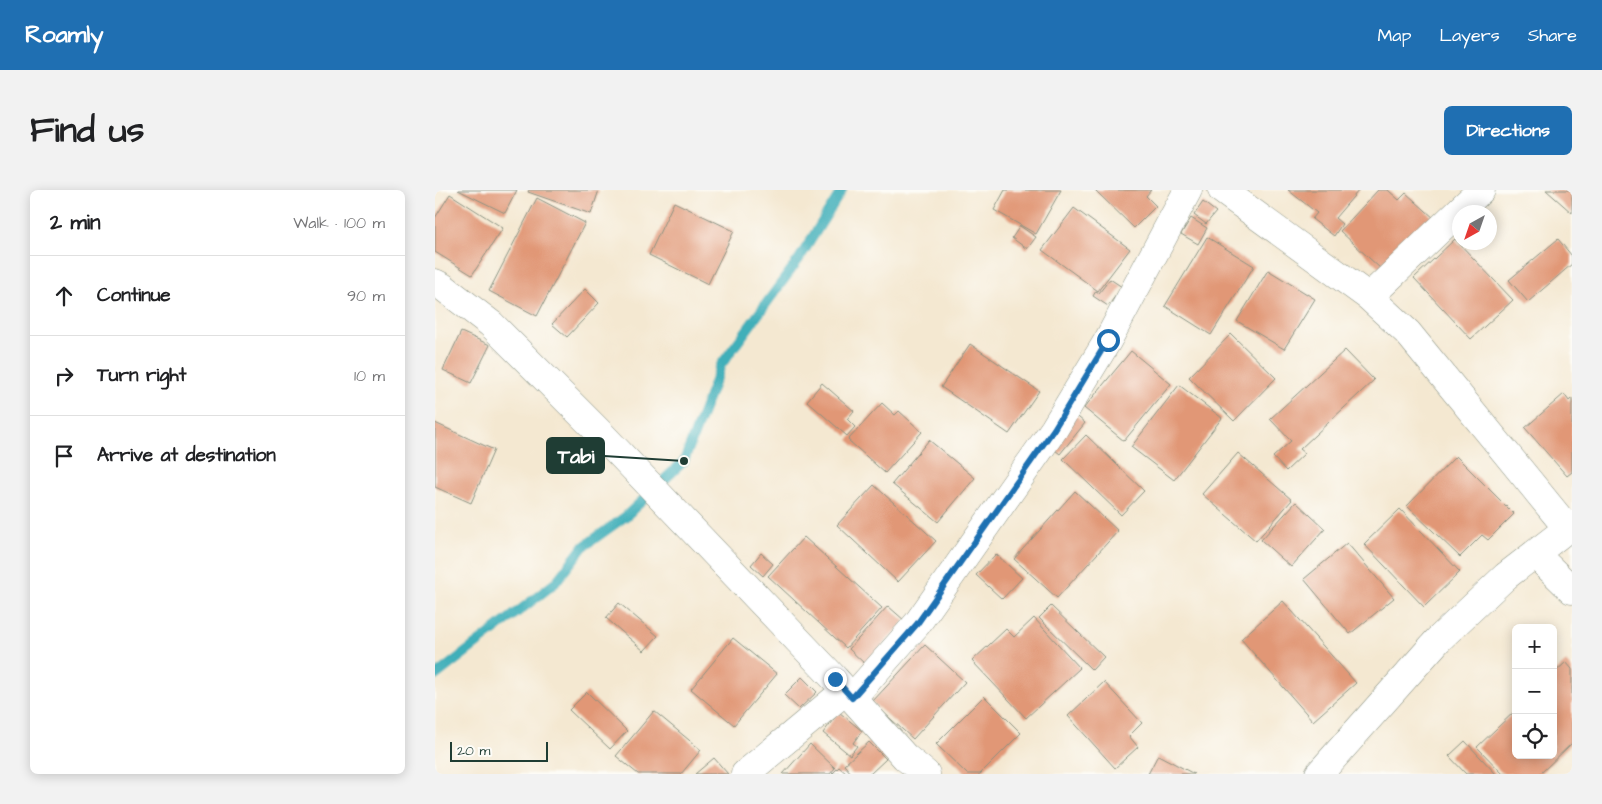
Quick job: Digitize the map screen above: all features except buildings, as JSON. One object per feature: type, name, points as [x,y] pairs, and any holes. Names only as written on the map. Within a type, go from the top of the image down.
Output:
[{"type":"street","points":[[745,774],[849,695],[917,624],[1054,429],[1108,340],[1188,190]]},
{"type":"street","points":[[1222,190],[1369,297],[1408,332],[1570,527],[1506,576],[1438,640],[1325,772]]},
{"type":"street","points":[[1369,297],[1481,190]]},
{"type":"street","points":[[435,283],[491,324],[595,428],[849,695],[905,757],[926,774]]},
{"type":"street","points":[[1535,554],[1572,590]]},
{"type":"waterway","points":[[435,676],[555,583],[583,547],[626,516],[684,461],[721,365],[799,259],[842,190]]},
{"type":"place","name":"Tabi","points":[[684,461]]},
{"type":"route","points":[[835,679],[852,698],[917,624],[1054,429],[1108,340]]}]
